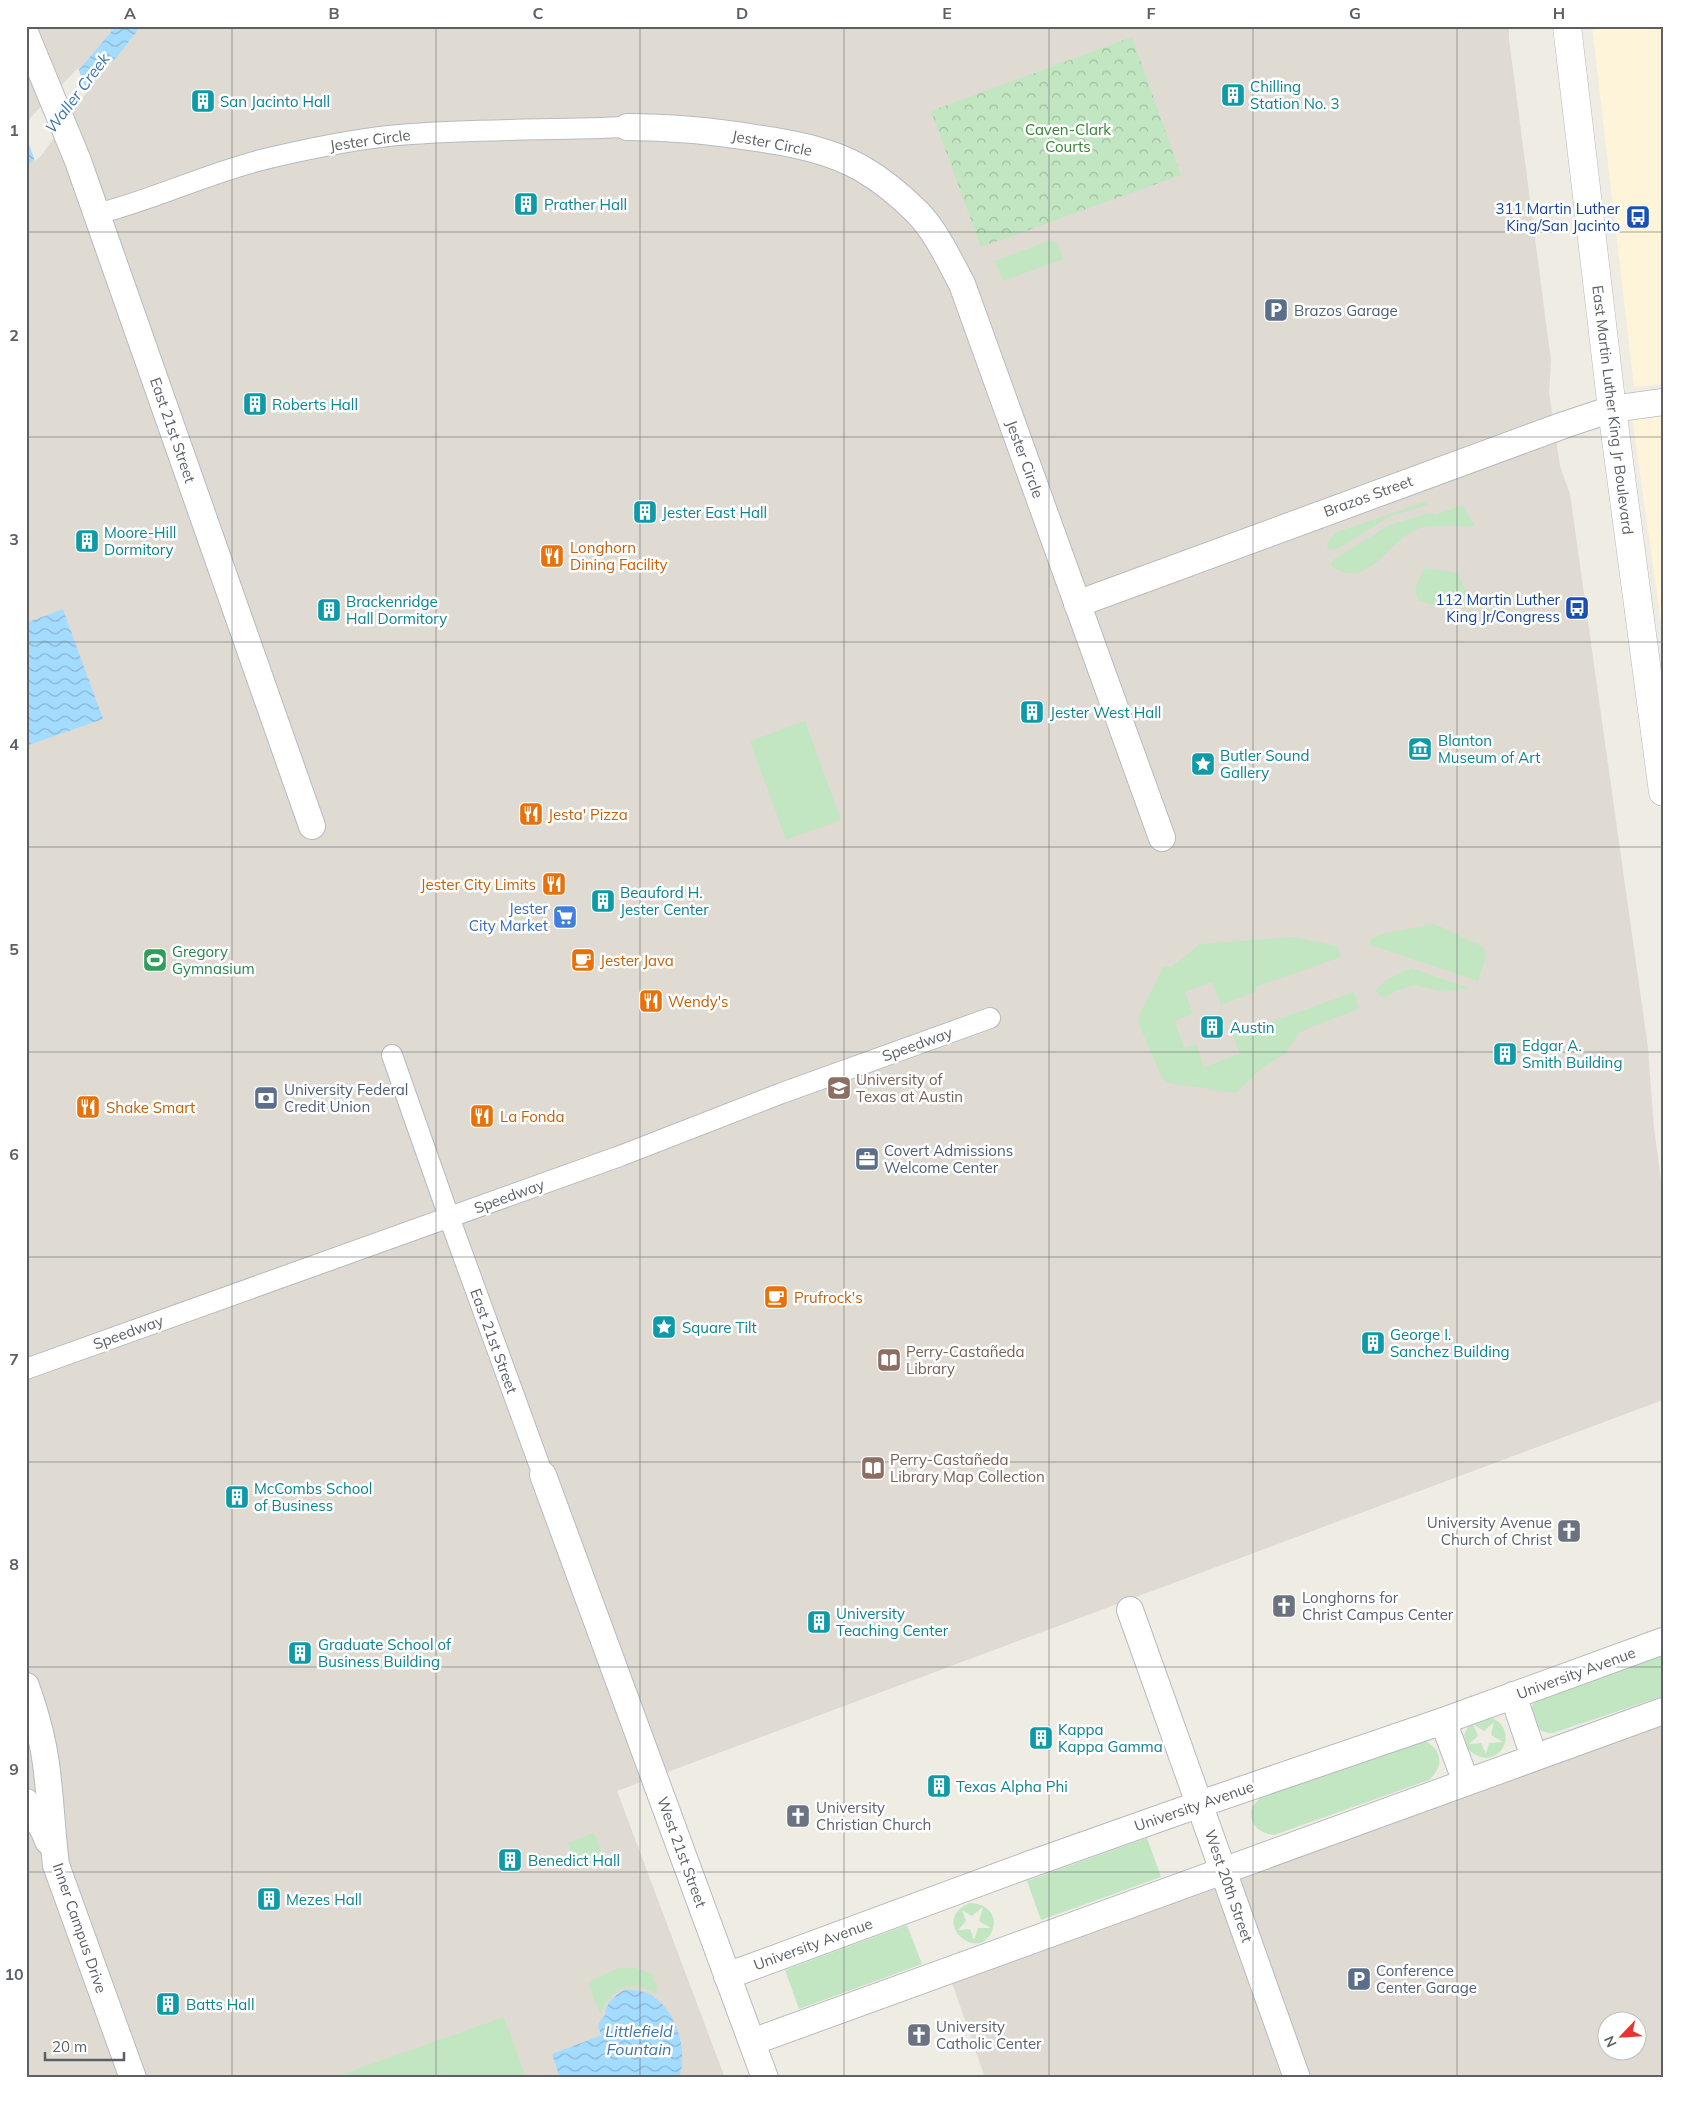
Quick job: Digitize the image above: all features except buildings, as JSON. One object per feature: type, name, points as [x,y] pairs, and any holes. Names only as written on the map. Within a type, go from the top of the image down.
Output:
[{"type":"main road","name":"East Martin Luther King Jr Boulevard","points":[[1567,26],[1612,409],[1663,792]]},
{"type":"street","name":"East 21st Street","points":[[30,44],[69,137],[97,214],[312,826]]},
{"type":"street","name":"Jester Circle","points":[[97,214],[128,206],[189,182],[254,162],[353,141],[411,134],[670,127],[706,130],[796,144],[860,168],[889,186],[919,214],[942,246],[962,284],[1162,838]]},
{"type":"street","name":"Brazos Street","points":[[1077,604],[1488,452],[1612,409],[1663,402]]},
{"type":"street","name":"Speedway","points":[[26,1369],[620,1156],[782,1093],[990,1018]]},
{"type":"street","name":"East 21st Street","points":[[392,1055],[449,1217],[600,1627]]},
{"type":"street","name":"West 20th Street","points":[[1130,1610],[1297,2078]]},
{"type":"street","name":"West 21st Street","points":[[600,1627],[765,2078]]},
{"type":"street","name":"University Avenue","points":[[727,1976],[1200,1804],[1443,1721],[1663,1641]]},
{"type":"street","name":"Inner Campus Drive","points":[[26,1686],[37,1719],[47,1771],[51,1833],[56,1865],[133,2078]]},
{"type":"street","points":[[1513,1695],[1534,1757]]},
{"type":"street","points":[[752,2042],[1663,1711]]},
{"type":"street","points":[[1443,1721],[1466,1782]]},
{"type":"street","points":[[26,1802],[44,1831],[56,1865]]},
{"type":"shaded area","name":"University of Texas at Austin","points":[[26,26],[1509,26],[1509,39],[1551,361],[1549,392],[1560,466],[1570,494],[1648,1048],[1654,1128],[1663,1195],[1663,1400],[617,1791],[725,2078],[26,2078]]},
{"type":"shaded area","points":[[1592,26],[1663,26],[1663,384],[1634,387]]},
{"type":"shaded area","points":[[1663,413],[1663,637],[1632,417]]},
{"type":"shaded area","points":[[1663,1711],[1663,2078],[1297,2078],[1224,1871]]},
{"type":"shaded area","points":[[1216,1881],[1282,2078],[985,2078],[950,1977]]},
{"type":"green space","name":"Caven-Clark Courts","points":[[1132,37],[1181,175],[981,247],[931,111]]},
{"type":"green space","points":[[1048,241],[1055,242],[1059,246],[1063,259],[1003,281],[995,261]]},
{"type":"green space","points":[[1425,502],[1427,505],[1389,517],[1337,549],[1329,550],[1327,545],[1329,540],[1337,532]]},
{"type":"green space","points":[[1462,505],[1475,526],[1420,528],[1409,533],[1368,568],[1357,573],[1344,572],[1331,566],[1333,560],[1389,525],[1430,513],[1435,515]]},
{"type":"green space","points":[[1425,568],[1458,573],[1467,594],[1449,609],[1419,601],[1416,588]]},
{"type":"green space","points":[[805,721],[841,820],[786,840],[750,741]]},
{"type":"green space","points":[[1435,924],[1483,947],[1486,956],[1478,981],[1370,945],[1372,939],[1381,934]]},
{"type":"green space","points":[[1294,937],[1337,946],[1341,957],[1255,987],[1256,992],[1221,1005],[1212,982],[1185,992],[1193,1014],[1175,1021],[1184,1048],[1196,1044],[1204,1067],[1240,1054],[1232,1033],[1266,1020],[1268,1023],[1354,992],[1359,1009],[1299,1033],[1285,1054],[1263,1067],[1236,1093],[1169,1083],[1162,1078],[1138,1022],[1141,1011],[1164,966],[1171,967],[1200,944]]},
{"type":"green space","points":[[1411,968],[1469,988],[1444,992],[1415,985],[1396,991],[1383,998],[1375,991],[1386,980]]},
{"type":"green space","points":[[1663,1651],[1663,1696],[1553,1733],[1544,1732],[1536,1725],[1530,1713],[1535,1699]]},
{"type":"green space","points":[[1491,1717],[1501,1724],[1505,1733],[1502,1749],[1496,1755],[1488,1758],[1478,1756],[1468,1749],[1464,1735],[1469,1724]],"holes":[[[1494,1722],[1491,1735],[1503,1742],[1489,1743],[1486,1754],[1481,1743],[1469,1744],[1478,1736],[1473,1724],[1484,1731]]]},
{"type":"green space","points":[[1423,1740],[1434,1748],[1439,1758],[1437,1769],[1429,1780],[1274,1835],[1259,1830],[1253,1823],[1252,1807],[1262,1796]]},
{"type":"green space","points":[[594,1833],[604,1859],[578,1869],[568,1843]]},
{"type":"green space","points":[[1147,1838],[1161,1877],[1041,1920],[1027,1881]]},
{"type":"green space","points":[[970,1903],[981,1905],[989,1911],[994,1919],[994,1925],[985,1940],[977,1943],[968,1942],[960,1936],[955,1928],[954,1919],[958,1910]],"holes":[[[983,1907],[979,1921],[991,1928],[978,1928],[974,1940],[970,1929],[958,1930],[966,1921],[962,1910],[972,1916]]]},
{"type":"green space","points":[[907,1925],[922,1964],[799,2009],[785,1970]]},
{"type":"green space","points":[[619,1968],[635,1968],[655,1975],[652,1980],[657,1986],[656,1994],[645,1988],[634,1986],[621,1989],[610,1997],[600,2014],[588,1982]]},
{"type":"green space","points":[[504,2017],[526,2078],[332,2078]]},
{"type":"water","name":"Waller Creek","points":[[116,26],[141,26],[116,58],[97,73],[39,154],[26,167],[26,130],[33,119],[79,70]]},
{"type":"water","points":[[63,609],[103,719],[26,746],[26,623]]},
{"type":"water","name":"Littlefield Fountain","points":[[624,1990],[642,1991],[655,1998],[671,2016],[677,2028],[682,2054],[679,2078],[614,2078],[613,2076],[608,2078],[560,2078],[552,2054],[602,2035],[599,2024],[605,2015],[606,2008],[612,1999]]},
{"type":"pier","points":[[78,68],[87,92],[41,156],[35,161],[26,136],[26,125],[31,117]]},
{"type":"place","name":"Chilling Station No. 3","points":[[1233,95]]},
{"type":"place","name":"San Jacinto Hall","points":[[203,101]]},
{"type":"place","name":"Prather Hall","points":[[526,204]]},
{"type":"place","name":"311 Martin Luther King/San Jacinto","points":[[1638,217]]},
{"type":"place","name":"Brazos Garage","points":[[1276,310]]},
{"type":"place","name":"Roberts Hall","points":[[255,404]]},
{"type":"place","name":"Jester East Hall","points":[[645,512]]},
{"type":"place","name":"Moore-Hill Dormitory","points":[[87,541]]},
{"type":"place","name":"Longhorn Dining Facility","points":[[552,556]]},
{"type":"place","name":"112 Martin Luther King Jr/Congress","points":[[1577,608]]},
{"type":"place","name":"Brackenridge Hall Dormitory","points":[[329,610]]},
{"type":"place","name":"Jester West Hall","points":[[1032,712]]},
{"type":"place","name":"Blanton Museum of Art","points":[[1420,749]]},
{"type":"place","name":"Butler Sound Gallery","points":[[1203,764]]},
{"type":"place","name":"Jesta' Pizza","points":[[531,814]]},
{"type":"place","name":"Jester City Limits","points":[[554,884]]},
{"type":"place","name":"Beauford H. Jester Center","points":[[603,901]]},
{"type":"place","name":"Jester City Market","points":[[565,917]]},
{"type":"place","name":"Gregory Gymnasium","points":[[155,960]]},
{"type":"place","name":"Jester Java","points":[[583,960]]},
{"type":"place","name":"Wendy's","points":[[651,1001]]},
{"type":"place","name":"Austin","points":[[1212,1027]]},
{"type":"place","name":"Edgar A. Smith Building","points":[[1505,1054]]},
{"type":"place","name":"University of Texas at Austin","points":[[839,1088]]},
{"type":"place","name":"University Federal Credit Union","points":[[266,1098]]},
{"type":"place","name":"Shake Smart","points":[[88,1107]]},
{"type":"place","name":"La Fonda","points":[[482,1116]]},
{"type":"place","name":"Covert Admissions Welcome Center","points":[[867,1159]]},
{"type":"place","name":"Prufrock's","points":[[776,1297]]},
{"type":"place","name":"Square Tilt","points":[[664,1327]]},
{"type":"place","name":"George I. Sanchez Building","points":[[1373,1343]]},
{"type":"place","name":"Perry-Castañeda Library","points":[[889,1360]]},
{"type":"place","name":"Perry-Castañeda Library Map Collection","points":[[873,1468]]},
{"type":"place","name":"McCombs School of Business","points":[[237,1497]]},
{"type":"place","name":"University Avenue Church of Christ","points":[[1569,1531]]},
{"type":"place","name":"Longhorns for Christ Campus Center","points":[[1284,1606]]},
{"type":"place","name":"University Teaching Center","points":[[819,1622]]},
{"type":"place","name":"Graduate School of Business Building","points":[[300,1653]]},
{"type":"place","name":"Kappa Kappa Gamma","points":[[1041,1738]]},
{"type":"place","name":"Texas Alpha Phi","points":[[939,1786]]},
{"type":"place","name":"University Christian Church","points":[[798,1816]]},
{"type":"place","name":"Benedict Hall","points":[[510,1860]]},
{"type":"place","name":"Mezes Hall","points":[[269,1899]]},
{"type":"place","name":"Conference Center Garage","points":[[1359,1979]]},
{"type":"place","name":"Batts Hall","points":[[168,2004]]},
{"type":"place","name":"University Catholic Center","points":[[919,2035]]}]
